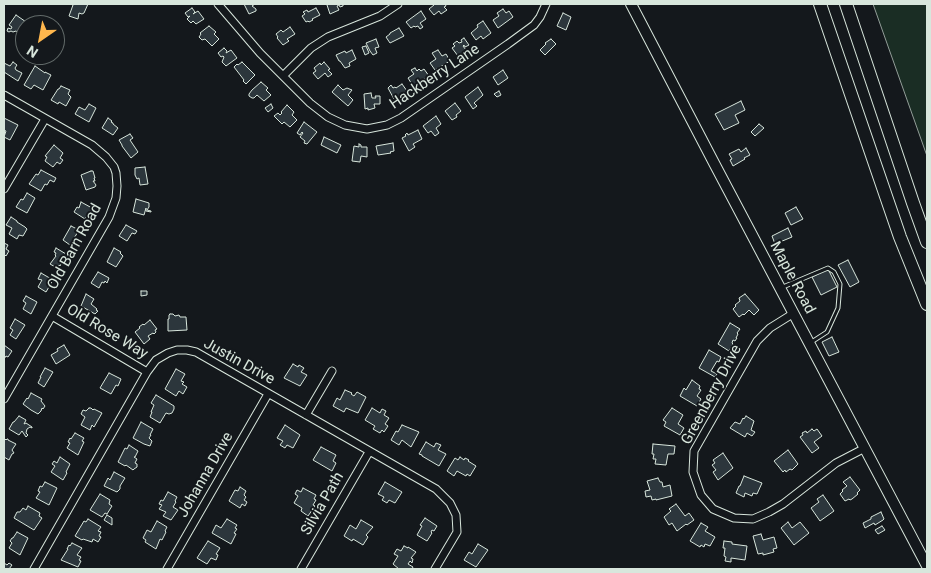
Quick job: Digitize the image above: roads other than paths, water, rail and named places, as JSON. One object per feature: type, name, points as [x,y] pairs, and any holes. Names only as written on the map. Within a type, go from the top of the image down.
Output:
[{"type":"highway","points":[[820,4],[900,237],[927,304]]},
{"type":"highway","points":[[846,4],[927,242]]},
{"type":"street","name":"Hackberry Lane","points":[[218,4],[260,53],[310,103],[328,117],[344,125],[367,128],[387,125],[402,118],[534,25],[546,4]]},
{"type":"street","points":[[283,76],[311,48],[328,37],[380,16],[398,4]]},
{"type":"street","name":"Maple Road","points":[[631,4],[927,566]]},
{"type":"street","name":"Old Barn Road","points":[[4,94],[92,145],[114,167],[118,186],[109,218],[4,399]]},
{"type":"street","points":[[4,189],[45,119]]},
{"type":"street","name":"Greenberry Drive","points":[[794,314],[770,328],[757,341],[694,452],[693,472],[701,495],[713,509],[734,518],[753,519],[783,504],[836,463],[865,448]]},
{"type":"street","name":"Old Rose Way","points":[[52,316],[147,372]]},
{"type":"street","name":"Justin Drive","points":[[34,569],[147,372],[156,360],[177,350],[196,352],[436,489],[450,503],[456,515],[457,532],[435,569]]},
{"type":"street","points":[[306,415],[332,371]]},
{"type":"street","name":"Johanna Drive","points":[[167,569],[268,394]]},
{"type":"street","name":"Silvia Path","points":[[301,569],[369,452]]},
{"type":"lane","points":[[780,288],[828,268],[834,272],[840,284],[838,308],[827,332],[810,344]]}]
